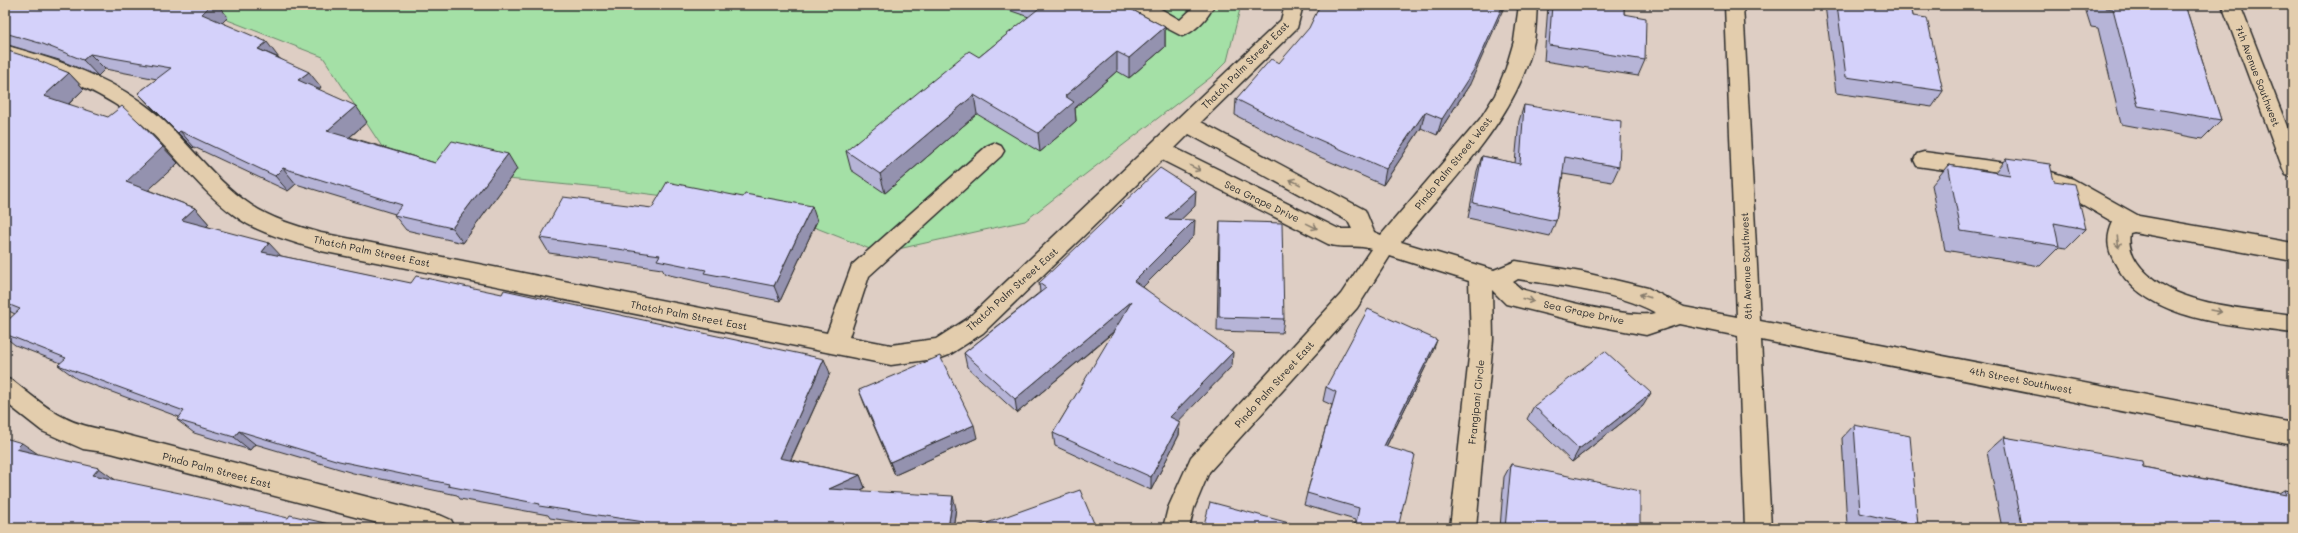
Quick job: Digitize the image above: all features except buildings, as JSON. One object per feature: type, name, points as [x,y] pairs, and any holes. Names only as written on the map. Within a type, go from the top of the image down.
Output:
[{"type":"street","points":[[1139,5],[1182,29],[1203,10],[1204,5]]},
{"type":"street","name":"Thatch Palm Street East","points":[[5,52],[44,63],[87,80],[117,96],[144,115],[223,194],[244,211],[289,231],[321,242],[891,355],[941,348],[974,326],[1160,150],[1290,23],[1294,5]]},
{"type":"street","name":"Pindo Palm Street West","points":[[1376,242],[1487,124],[1504,96],[1516,68],[1524,41],[1528,5]]},
{"type":"street","name":"8th Avenue Southwest","points":[[1734,5],[1758,528]]},
{"type":"street","name":"7th Avenue Southwest","points":[[2231,5],[2293,169]]},
{"type":"street","points":[[1187,124],[1357,216],[1376,242]]},
{"type":"street","name":"Sea Grape Drive","points":[[1160,150],[1336,238],[1376,242],[1488,278],[1514,297],[1587,315],[1646,325],[1679,315]]},
{"type":"street","points":[[835,344],[860,271],[994,151]]},
{"type":"street","points":[[1924,160],[2036,175],[2066,185],[2134,224]]},
{"type":"street","points":[[2293,252],[2134,224],[2122,226],[2117,235],[2119,250],[2128,269],[2143,286],[2178,304],[2293,324]]},
{"type":"street","name":"Pindo Palm Street East","points":[[1176,528],[1181,508],[1200,465],[1349,301],[1376,242]]},
{"type":"street","name":"Sea Grape Drive","points":[[1488,278],[1516,270],[1581,281],[1648,297],[1679,315],[1749,327]]},
{"type":"street","name":"Frangipani Circle","points":[[1463,528],[1488,278]]},
{"type":"street","name":"4th Street Southwest","points":[[1749,327],[2293,434]]},
{"type":"street","name":"Pindo Palm Street East","points":[[5,388],[50,424],[82,438],[111,442],[429,527]]},
{"type":"green space","points":[[189,5],[1241,5],[1227,61],[1211,77],[1025,221],[880,253],[768,209],[609,189],[396,168],[323,57]]}]
